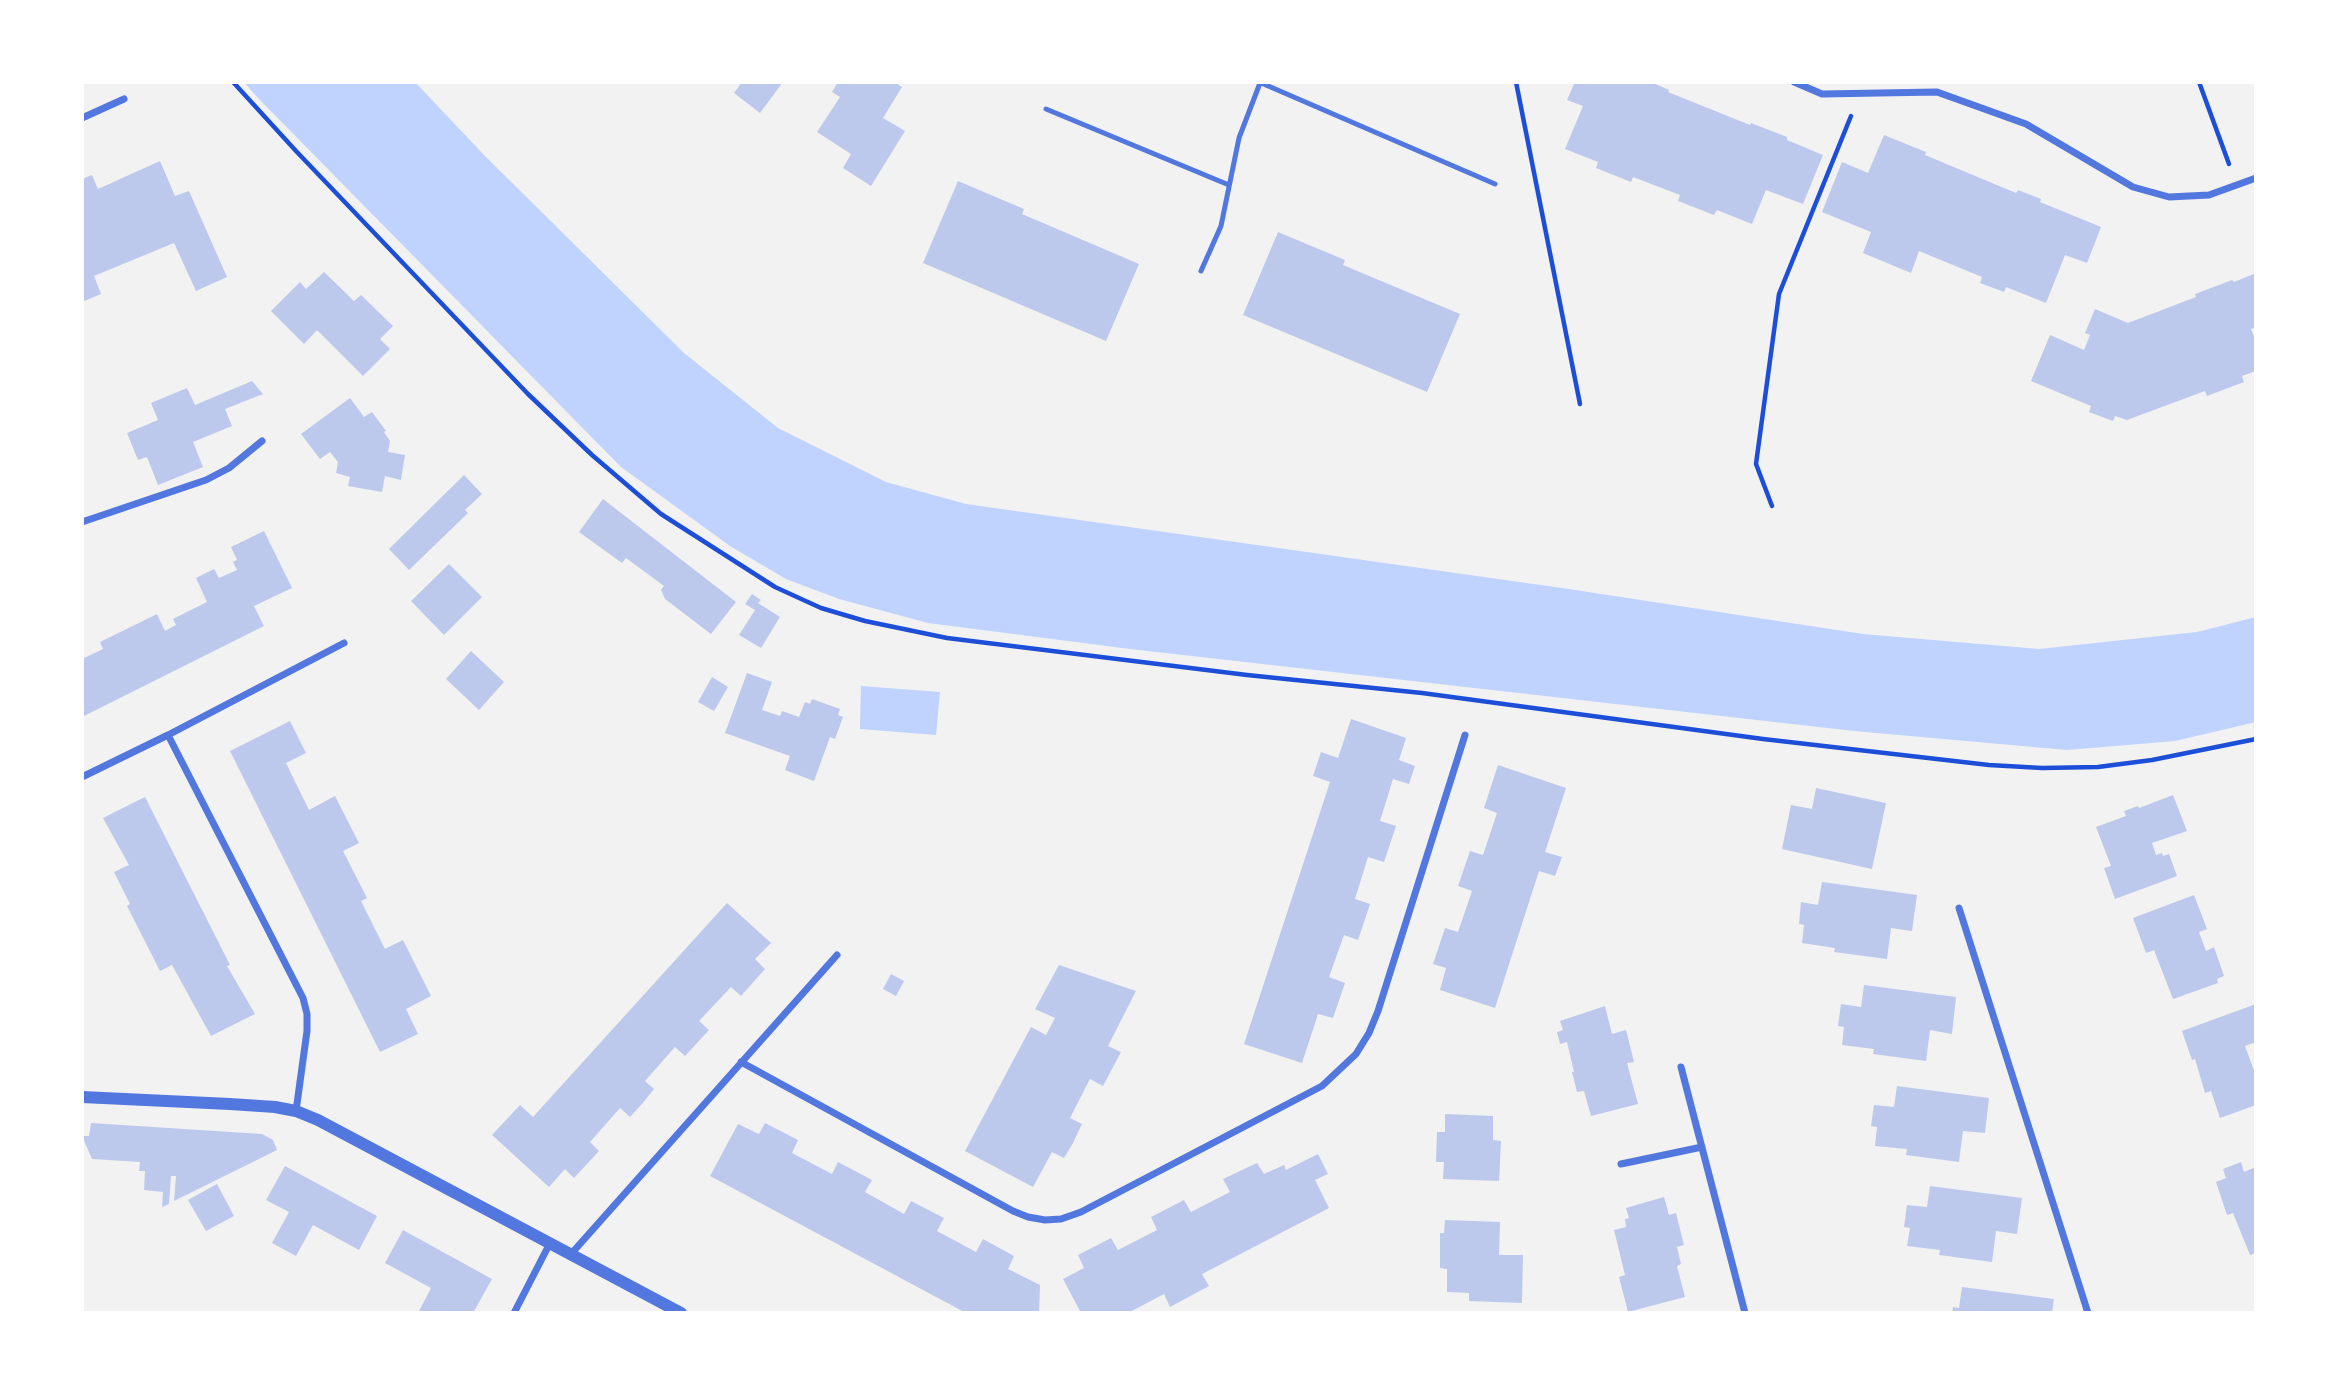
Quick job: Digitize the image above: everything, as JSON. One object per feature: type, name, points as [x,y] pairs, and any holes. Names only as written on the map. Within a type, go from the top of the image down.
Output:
[{"type":"street","points":[[1794,82],[1822,94],[1937,92],[2026,124],[2133,187],[2169,197],[2209,195],[2256,178]]},
{"type":"street","points":[[82,118],[124,99]]},
{"type":"street","points":[[82,522],[206,480],[229,468],[262,441]]},
{"type":"street","points":[[82,777],[344,643]]},
{"type":"street","points":[[741,1062],[1013,1211],[1045,1220],[1061,1219],[1081,1212],[1322,1086],[1356,1054],[1378,1011],[1465,734]]},
{"type":"street","points":[[168,735],[303,998],[307,1031],[296,1111]]},
{"type":"street","points":[[1959,908],[2088,1313]]},
{"type":"street","points":[[571,1254],[836,955]]},
{"type":"street","points":[[1681,1067],[1745,1313]]},
{"type":"street","points":[[82,1097],[275,1107],[296,1111],[318,1120],[681,1313]]},
{"type":"street","points":[[1622,1164],[1702,1147]]},
{"type":"street","points":[[514,1313],[550,1243]]},
{"type":"lane","points":[[1201,271],[1221,226],[1239,138],[1260,82],[1495,184]]},
{"type":"lane","points":[[1046,109],[1229,185]]},
{"type":"path","points":[[233,82],[509,374],[592,455],[661,514],[775,587],[821,608],[903,630],[992,644],[1422,693],[1763,739],[1989,765],[2098,767],[2152,760],[2256,739]]},
{"type":"path","points":[[1516,82],[1580,404]]},
{"type":"path","points":[[2199,82],[2236,185]]},
{"type":"path","points":[[1772,506],[1756,464],[1779,294],[1860,93]]},
{"type":"water","points":[[244,82],[415,82],[484,155],[684,353],[778,428],[886,482],[966,504],[1562,588],[1863,634],[2039,649],[2197,632],[2256,617],[2256,722],[2175,741],[2067,750],[1854,731],[1130,649],[928,623],[839,599],[786,579],[730,546],[621,467]]},
{"type":"water","points":[[861,686],[940,692],[936,735],[860,729]]},
{"type":"building","points":[[742,82],[783,82],[760,113],[734,93]]},
{"type":"building","points":[[838,82],[894,82],[902,87],[883,118],[905,131],[871,186],[843,168],[851,154],[817,132],[840,97],[832,92]]},
{"type":"building","points":[[1575,82],[1651,82],[1669,90],[1668,92],[1787,137],[1787,140],[1823,155],[1803,204],[1766,190],[1752,224],[1717,210],[1714,215],[1678,201],[1680,195],[1633,177],[1631,182],[1596,168],[1598,162],[1565,149],[1583,106],[1567,100]]},
{"type":"building","points":[[1884,135],[1926,152],[1925,155],[2016,193],[2018,190],[2041,199],[2040,202],[2101,227],[2087,263],[2065,255],[2046,303],[2006,287],[2004,292],[1980,283],[1982,277],[1919,251],[1911,273],[1863,253],[1871,232],[1822,212],[1842,162],[1868,173]]},
{"type":"building","points":[[160,161],[175,196],[189,191],[227,277],[196,291],[174,243],[94,276],[101,294],[82,302],[82,179],[92,175],[98,189]]},
{"type":"building","points":[[958,181],[1024,209],[1022,214],[1139,264],[1106,341],[923,263]]},
{"type":"building","points":[[1278,232],[1345,260],[1343,265],[1460,314],[1427,392],[1243,315]]},
{"type":"building","points":[[324,272],[354,301],[361,295],[393,326],[380,339],[390,349],[363,376],[317,330],[304,344],[271,311],[300,282],[306,289]]},
{"type":"building","points":[[2256,273],[2256,327],[2251,329],[2256,341],[2256,371],[2242,376],[2244,382],[2207,396],[2205,391],[2127,420],[2115,416],[2113,421],[2089,412],[2091,406],[2031,381],[2050,335],[2084,350],[2090,335],[2085,333],[2095,309],[2128,323],[2196,297],[2195,294]]},
{"type":"building","points":[[252,381],[263,394],[225,409],[232,426],[193,442],[203,467],[158,485],[147,457],[138,460],[127,433],[158,420],[151,403],[187,388],[195,405]]},
{"type":"building","points":[[350,398],[364,417],[372,412],[386,431],[384,432],[390,441],[388,452],[405,455],[401,480],[385,476],[382,492],[348,486],[350,477],[336,473],[338,462],[330,452],[320,459],[301,434]]},
{"type":"building","points":[[464,475],[482,494],[465,510],[468,513],[409,570],[389,549]]},
{"type":"building","points":[[603,499],[736,602],[711,634],[665,599],[661,590],[664,586],[626,558],[622,563],[579,532]]},
{"type":"building","points":[[264,531],[292,588],[254,606],[264,626],[82,717],[82,659],[103,649],[100,642],[157,614],[165,631],[176,625],[173,619],[207,602],[196,578],[214,569],[219,578],[237,570],[233,562],[237,560],[231,547]]},
{"type":"building","points":[[449,564],[482,597],[444,635],[411,601]]},
{"type":"building","points":[[752,594],[761,600],[758,603],[780,617],[761,648],[739,635],[755,610],[745,604]]},
{"type":"building","points":[[471,651],[504,682],[479,710],[446,679]]},
{"type":"building","points":[[747,673],[772,682],[762,710],[780,716],[782,711],[799,717],[805,702],[810,704],[812,699],[840,709],[838,715],[843,717],[835,739],[830,737],[814,781],[785,770],[790,756],[725,733]]},
{"type":"building","points":[[712,677],[728,687],[714,711],[698,702]]},
{"type":"building","points":[[1351,719],[1406,738],[1399,760],[1415,766],[1409,784],[1393,779],[1380,821],[1396,826],[1384,862],[1368,857],[1355,899],[1370,904],[1358,940],[1344,935],[1329,977],[1345,983],[1333,1018],[1318,1014],[1302,1063],[1244,1044],[1330,782],[1313,776],[1321,752],[1338,758]]},
{"type":"building","points":[[290,721],[306,753],[286,763],[309,810],[335,796],[359,843],[343,851],[367,898],[361,901],[385,949],[403,940],[431,996],[406,1009],[418,1034],[380,1052],[230,751]]},
{"type":"building","points":[[1498,765],[1566,788],[1545,852],[1562,857],[1555,876],[1539,871],[1495,1008],[1440,990],[1446,968],[1433,964],[1445,928],[1458,932],[1472,891],[1458,886],[1470,851],[1483,855],[1497,813],[1484,808]]},
{"type":"building","points":[[1816,788],[1886,803],[1872,869],[1782,849],[1791,805],[1812,809]]},
{"type":"building","points":[[2173,795],[2187,831],[2152,843],[2156,855],[2169,854],[2177,876],[2115,899],[2104,868],[2111,866],[2096,827],[2126,816],[2124,811]]},
{"type":"building","points":[[145,797],[230,965],[227,966],[255,1014],[211,1036],[172,965],[160,971],[127,906],[130,904],[114,872],[129,865],[103,818]]},
{"type":"building","points":[[1822,882],[1917,895],[1912,931],[1891,928],[1887,959],[1834,952],[1835,948],[1802,943],[1804,925],[1799,924],[1801,902],[1818,905]]},
{"type":"building","points":[[2194,895],[2207,929],[2199,932],[2206,951],[2214,947],[2224,976],[2217,979],[2218,983],[2173,999],[2154,950],[2146,953],[2133,918]]},
{"type":"building","points":[[727,903],[771,943],[755,959],[765,969],[741,996],[731,987],[699,1021],[709,1030],[685,1056],[675,1047],[645,1081],[654,1089],[642,1104],[630,1117],[620,1108],[590,1142],[599,1151],[574,1178],[565,1169],[549,1187],[492,1135],[520,1105],[533,1117]]},
{"type":"building","points":[[1059,965],[1136,991],[1108,1046],[1121,1052],[1103,1086],[1090,1079],[1070,1118],[1082,1124],[1073,1143],[1064,1158],[1052,1152],[1033,1187],[965,1151],[1031,1027],[1046,1035],[1055,1018],[1035,1009]]},
{"type":"building","points":[[891,974],[904,981],[896,996],[883,989]]},
{"type":"building","points":[[1864,985],[1956,997],[1952,1034],[1930,1030],[1926,1061],[1873,1054],[1874,1049],[1842,1045],[1844,1027],[1838,1026],[1841,1004],[1861,1007]]},
{"type":"building","points":[[2256,1004],[2256,1042],[2245,1046],[2256,1076],[2256,1105],[2220,1118],[2211,1091],[2205,1093],[2195,1059],[2192,1060],[2182,1031]]},
{"type":"building","points":[[1605,1006],[1612,1034],[1626,1030],[1634,1062],[1627,1063],[1638,1104],[1591,1116],[1584,1091],[1577,1092],[1567,1042],[1560,1044],[1557,1032],[1563,1030],[1560,1021]]},
{"type":"building","points":[[1897,1086],[1989,1098],[1985,1133],[1963,1131],[1959,1162],[1906,1155],[1907,1149],[1875,1146],[1877,1127],[1871,1126],[1874,1105],[1894,1107]]},
{"type":"building","points":[[1445,1114],[1493,1116],[1493,1140],[1501,1141],[1499,1181],[1443,1179],[1444,1162],[1436,1162],[1437,1132],[1445,1132]]},
{"type":"building","points":[[91,1123],[262,1134],[273,1140],[277,1150],[174,1201],[176,1176],[171,1176],[169,1204],[162,1207],[163,1192],[144,1190],[145,1171],[139,1171],[140,1162],[92,1159],[82,1136],[89,1136]]},
{"type":"building","points":[[765,1123],[798,1140],[792,1153],[832,1174],[838,1162],[872,1180],[865,1192],[904,1214],[911,1201],[944,1218],[937,1231],[976,1252],[983,1239],[1014,1256],[1008,1269],[1040,1285],[1039,1313],[966,1313],[710,1176],[738,1124],[759,1134]]},
{"type":"building","points":[[1318,1154],[1328,1174],[1315,1180],[1329,1208],[1202,1274],[1209,1286],[1170,1307],[1164,1294],[1128,1313],[1081,1313],[1063,1279],[1084,1268],[1078,1255],[1111,1238],[1118,1250],[1157,1230],[1151,1217],[1184,1200],[1191,1212],[1230,1192],[1223,1179],[1257,1163],[1264,1174],[1284,1165],[1286,1170]]},
{"type":"building","points":[[2241,1162],[2244,1172],[2256,1167],[2256,1253],[2250,1255],[2233,1213],[2227,1215],[2216,1182],[2226,1178],[2223,1169]]},
{"type":"building","points":[[285,1166],[377,1216],[359,1250],[313,1225],[296,1256],[272,1243],[289,1212],[266,1200]]},
{"type":"building","points":[[217,1184],[234,1216],[206,1231],[188,1200]]},
{"type":"building","points":[[1930,1186],[2022,1198],[2017,1234],[1996,1231],[1992,1262],[1939,1255],[1940,1250],[1907,1246],[1910,1228],[1904,1227],[1907,1205],[1927,1207]]},
{"type":"building","points":[[1664,1197],[1669,1215],[1676,1213],[1684,1245],[1677,1247],[1681,1264],[1677,1266],[1685,1297],[1628,1312],[1619,1277],[1625,1275],[1614,1230],[1626,1227],[1625,1219],[1629,1218],[1626,1208]]},
{"type":"building","points":[[1445,1220],[1500,1222],[1499,1255],[1523,1255],[1522,1303],[1469,1301],[1469,1293],[1447,1292],[1447,1269],[1440,1268],[1440,1233],[1444,1233]]},
{"type":"building","points":[[403,1230],[492,1279],[473,1313],[418,1313],[431,1288],[385,1263]]},
{"type":"building","points":[[1962,1287],[2054,1299],[2052,1313],[1952,1313],[1953,1307],[1959,1308]]}]
